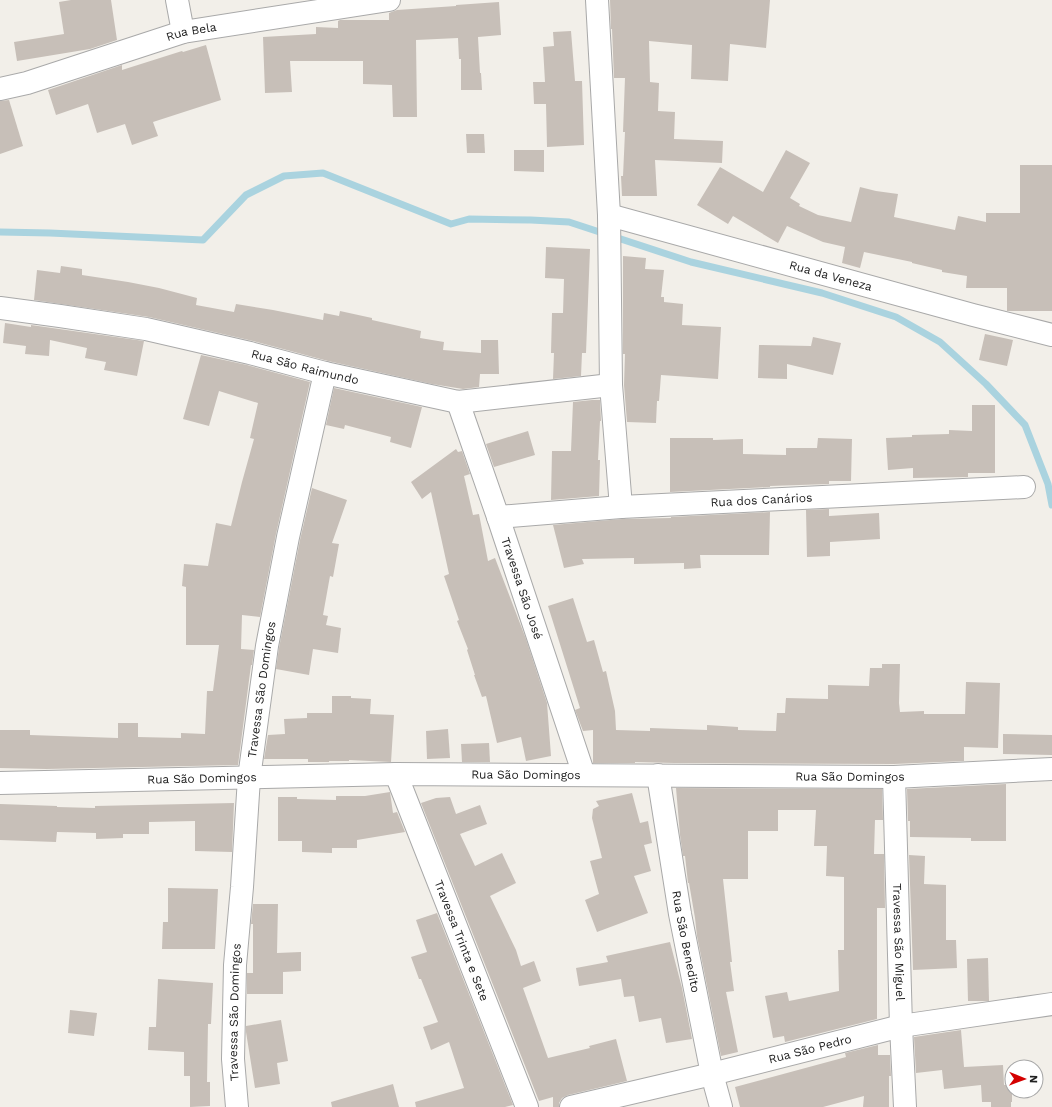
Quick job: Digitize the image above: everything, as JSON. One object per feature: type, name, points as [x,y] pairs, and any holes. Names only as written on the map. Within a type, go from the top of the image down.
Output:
[{"type":"street","points":[[177,0],[183,32]]},
{"type":"street","name":"Rua Bela","points":[[0,89],[27,83],[183,32],[389,0]]},
{"type":"street","points":[[597,0],[609,217],[611,385],[621,507]]},
{"type":"street","name":"Rua da Veneza","points":[[609,217],[1052,335]]},
{"type":"street","name":"Rua São Raimundo","points":[[0,308],[146,329],[250,353],[325,373],[458,402],[611,385]]},
{"type":"street","name":"Travessa São Domingos","points":[[237,1107],[234,1059],[235,965],[249,778],[267,646],[288,537],[325,373]]},
{"type":"street","name":"Travessa São José","points":[[458,402],[584,775]]},
{"type":"street","name":"Rua dos Canários","points":[[498,517],[621,507],[1024,487]]},
{"type":"street","name":"Rua São Domingos","points":[[0,784],[396,774],[894,777],[1052,769]]},
{"type":"street","name":"Travessa Trinta e Sete","points":[[396,774],[527,1107]]},
{"type":"street","name":"Rua São Benedito","points":[[658,776],[680,914],[712,1074],[721,1107]]},
{"type":"street","name":"Travessa São Miguel","points":[[894,777],[901,1026],[905,1107]]},
{"type":"street","name":"Rua São Pedro","points":[[571,1107],[712,1074],[901,1026],[1052,1004]]},
{"type":"building","points":[[71,0],[111,0],[117,40],[90,49],[17,61],[14,42],[64,34],[59,2]]},
{"type":"building","points":[[610,0],[770,0],[766,48],[730,44],[728,81],[691,79],[692,45],[649,41],[650,82],[659,83],[658,111],[675,112],[674,139],[723,141],[722,163],[655,160],[657,196],[622,196],[621,176],[623,176],[625,132],[623,132],[625,78],[614,78]]},
{"type":"building","points":[[499,2],[501,35],[478,37],[482,90],[461,90],[461,59],[459,59],[458,38],[416,40],[417,117],[393,117],[392,85],[363,84],[363,61],[290,61],[292,92],[265,93],[263,37],[316,34],[316,27],[338,28],[338,21],[340,20],[389,20],[389,13],[397,10]]},
{"type":"building","points":[[571,31],[575,81],[582,81],[584,145],[547,147],[546,104],[534,104],[533,82],[545,82],[543,47],[554,46],[553,32]]},
{"type":"building","points":[[206,45],[221,100],[153,122],[158,136],[132,145],[125,124],[97,133],[88,104],[56,115],[48,90],[122,65],[122,70]]},
{"type":"building","points":[[9,100],[23,146],[0,154],[0,101]]},
{"type":"building","points":[[466,134],[484,134],[485,153],[467,153]]},
{"type":"building","points":[[514,150],[544,150],[544,172],[514,171]]},
{"type":"building","points":[[786,150],[810,163],[790,198],[800,204],[799,206],[818,215],[851,222],[860,187],[898,194],[894,217],[955,230],[958,216],[986,222],[986,213],[1020,213],[1020,165],[1052,165],[1052,311],[1007,311],[1007,288],[966,288],[967,276],[942,272],[942,270],[912,262],[864,252],[860,268],[842,263],[845,247],[823,242],[787,226],[778,243],[733,216],[728,224],[697,205],[720,167],[763,192]]},
{"type":"building","points":[[546,247],[590,249],[586,353],[582,353],[581,376],[553,379],[554,353],[551,353],[552,313],[563,313],[564,279],[545,278]]},
{"type":"building","points":[[623,256],[646,258],[645,269],[664,270],[661,297],[664,297],[664,302],[683,304],[682,325],[721,327],[718,379],[661,375],[659,401],[657,401],[656,423],[627,422],[624,385],[625,354],[623,354]]},
{"type":"building","points":[[61,266],[82,269],[82,275],[159,288],[197,298],[196,305],[234,312],[236,304],[323,320],[324,313],[339,316],[340,311],[372,318],[372,320],[421,331],[420,338],[444,342],[443,350],[481,353],[481,340],[498,340],[499,374],[480,374],[479,387],[463,389],[432,384],[328,361],[253,341],[149,317],[34,300],[37,270],[60,273]]},
{"type":"building","points":[[5,323],[31,327],[31,325],[144,341],[137,376],[104,370],[106,362],[85,358],[87,348],[50,340],[49,356],[25,354],[26,346],[3,343]]},
{"type":"building","points":[[985,334],[1013,340],[1007,366],[979,360]]},
{"type":"building","points":[[813,337],[841,343],[833,375],[787,364],[787,379],[758,378],[759,345],[811,346]]},
{"type":"building","points":[[201,355],[247,365],[310,382],[276,534],[260,617],[242,615],[241,649],[254,650],[238,765],[46,769],[0,768],[0,730],[30,730],[30,735],[118,738],[118,723],[138,723],[138,737],[181,738],[181,733],[205,734],[207,691],[213,691],[219,645],[186,645],[186,587],[182,586],[184,564],[208,566],[216,523],[231,526],[254,439],[250,438],[258,403],[219,391],[209,426],[183,419]]},
{"type":"building","points":[[334,388],[422,407],[411,448],[390,442],[391,437],[345,425],[344,429],[326,425]]},
{"type":"building","points":[[600,400],[601,421],[598,460],[600,460],[599,496],[551,500],[552,451],[571,451],[573,402]]},
{"type":"building","points":[[972,405],[995,405],[995,473],[968,473],[968,477],[913,478],[913,468],[888,470],[886,438],[912,437],[912,435],[949,434],[949,430],[972,431]]},
{"type":"building","points":[[528,431],[535,455],[494,467],[486,444]]},
{"type":"building","points":[[670,438],[713,438],[713,440],[743,439],[743,454],[786,455],[786,448],[817,448],[818,438],[852,439],[851,481],[829,481],[829,484],[670,492]]},
{"type":"building","points":[[456,449],[458,452],[462,451],[470,474],[464,476],[473,515],[479,514],[488,561],[495,558],[526,639],[547,703],[551,756],[526,761],[521,737],[497,743],[486,696],[482,697],[474,675],[468,649],[457,621],[459,620],[444,576],[449,574],[431,492],[422,499],[411,482]]},
{"type":"building","points":[[312,488],[347,500],[332,543],[339,544],[333,577],[330,576],[323,615],[328,616],[326,625],[341,628],[338,653],[313,649],[309,675],[276,669],[300,540]]},
{"type":"building","points":[[829,509],[829,516],[879,513],[880,539],[830,542],[830,556],[807,557],[806,510]]},
{"type":"building","points":[[770,512],[769,555],[700,555],[701,568],[684,569],[684,563],[634,564],[634,558],[582,559],[584,564],[564,568],[553,525],[622,519],[671,518]]},
{"type":"building","points":[[573,598],[587,642],[594,640],[603,672],[606,671],[615,711],[616,730],[650,731],[650,728],[707,730],[707,725],[738,727],[738,730],[776,731],[777,713],[785,713],[786,698],[828,699],[828,685],[869,686],[870,668],[882,668],[882,664],[900,664],[900,712],[924,711],[924,714],[965,714],[966,682],[1000,683],[998,748],[964,747],[964,761],[894,764],[593,763],[593,730],[583,731],[575,710],[580,708],[548,606]]},
{"type":"building","points":[[332,696],[351,696],[351,698],[371,699],[370,714],[394,715],[391,762],[349,760],[308,762],[308,759],[264,759],[268,735],[285,734],[284,719],[307,718],[307,713],[332,713]]},
{"type":"building","points":[[448,729],[450,758],[427,759],[426,731]]},
{"type":"building","points":[[1003,734],[1052,735],[1052,755],[1003,754]]},
{"type":"building","points":[[489,743],[490,762],[462,762],[461,744]]},
{"type":"building","points":[[1006,784],[1006,841],[971,841],[971,838],[910,837],[907,789]]},
{"type":"building","points":[[676,788],[882,789],[883,820],[875,820],[874,854],[884,854],[885,908],[877,908],[877,1019],[785,1042],[784,1036],[773,1038],[765,996],[787,992],[789,1001],[839,991],[838,950],[844,950],[844,877],[826,876],[827,846],[814,846],[816,810],[778,810],[778,831],[748,831],[748,879],[723,879],[734,991],[726,992],[738,1052],[721,1056],[697,936],[685,856],[683,856]]},
{"type":"building","points":[[390,792],[393,813],[397,812],[405,832],[357,840],[357,848],[332,848],[332,853],[302,852],[302,841],[278,841],[278,797],[336,800],[336,796],[365,796]]},
{"type":"building","points":[[632,793],[640,823],[648,821],[652,843],[644,845],[651,871],[634,876],[648,913],[597,932],[585,900],[599,894],[590,861],[602,858],[592,818],[593,809],[599,806],[596,801]]},
{"type":"building","points":[[450,797],[456,814],[480,805],[487,824],[460,834],[475,866],[502,853],[516,883],[490,896],[516,950],[521,966],[534,961],[541,981],[523,988],[548,1058],[590,1048],[589,1046],[616,1039],[627,1081],[568,1095],[562,1098],[559,1103],[559,1107],[553,1107],[553,1097],[539,1101],[421,803],[436,798]]},
{"type":"building","points":[[234,803],[232,852],[195,851],[195,821],[149,822],[149,834],[123,834],[123,838],[96,839],[96,833],[57,832],[56,842],[0,840],[0,804],[95,808],[95,806]]},
{"type":"building","points":[[909,855],[925,856],[924,884],[946,885],[946,940],[956,940],[957,968],[913,970]]},
{"type":"building","points":[[168,888],[218,889],[215,949],[162,949],[163,922],[168,922]]},
{"type":"building","points":[[253,904],[278,904],[277,953],[301,952],[301,971],[283,972],[283,994],[247,994],[247,973],[253,973],[253,924],[251,924]]},
{"type":"building","points":[[437,913],[513,1105],[505,1107],[416,1107],[415,1102],[464,1088],[449,1042],[431,1050],[423,1027],[438,1022],[411,957],[427,952],[416,920]]},
{"type":"building","points":[[670,942],[682,988],[692,1039],[666,1043],[661,1018],[639,1022],[634,996],[624,997],[621,979],[579,986],[576,968],[608,962],[606,956]]},
{"type":"building","points":[[988,958],[989,1001],[968,1001],[967,959]]},
{"type":"building","points":[[158,979],[213,983],[211,1024],[208,1024],[207,1082],[210,1082],[210,1106],[190,1107],[190,1076],[184,1076],[184,1052],[148,1050],[149,1027],[156,1027]]},
{"type":"building","points":[[70,1010],[97,1013],[94,1036],[68,1033]]},
{"type":"building","points":[[281,1020],[288,1061],[277,1063],[280,1084],[255,1088],[246,1026]]},
{"type":"building","points":[[961,1030],[964,1067],[1003,1065],[1004,1099],[1012,1099],[1011,1107],[991,1107],[991,1102],[982,1102],[981,1085],[944,1089],[942,1070],[916,1073],[914,1037]]},
{"type":"building","points":[[878,1045],[878,1055],[890,1055],[891,1076],[889,1076],[889,1107],[863,1107],[864,1096],[823,1107],[740,1107],[735,1087],[846,1057],[845,1053]]},
{"type":"building","points":[[393,1084],[399,1107],[332,1107],[331,1102]]},
{"type":"waterway","points":[[0,232],[203,240],[246,195],[284,176],[323,173],[451,224],[469,219],[569,222],[691,262],[822,293],[896,317],[940,342],[986,384],[1025,425],[1048,484],[1052,505]]}]
